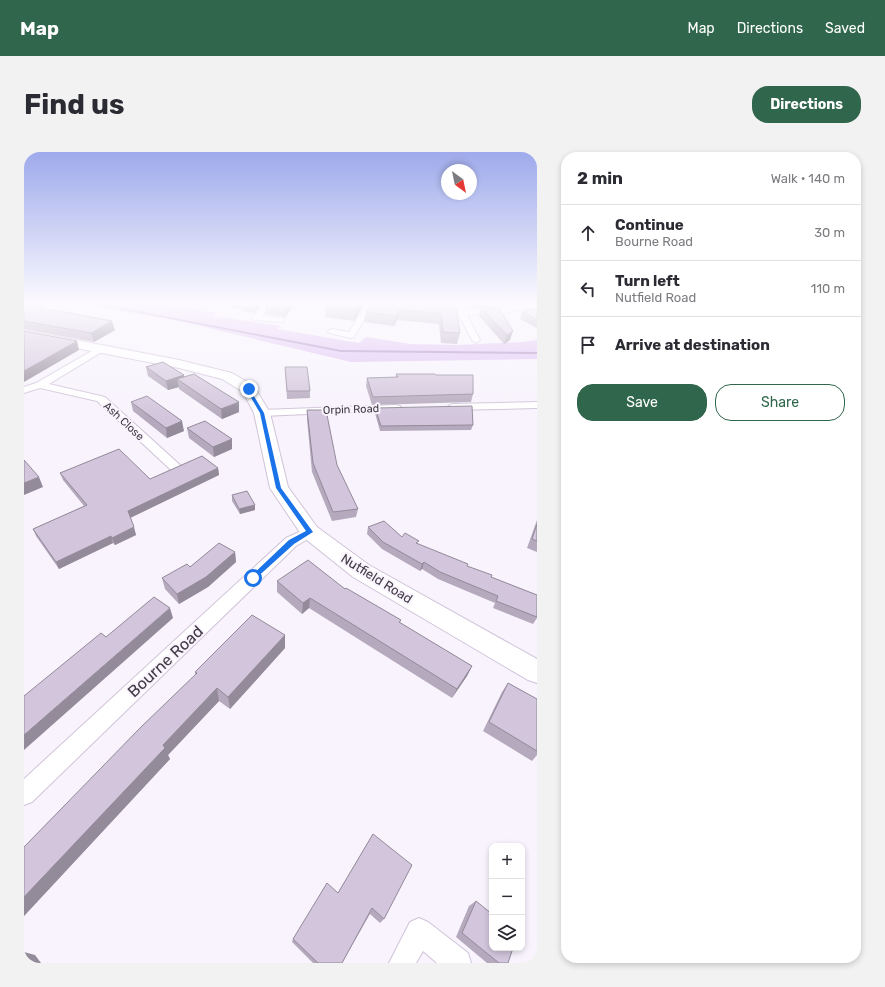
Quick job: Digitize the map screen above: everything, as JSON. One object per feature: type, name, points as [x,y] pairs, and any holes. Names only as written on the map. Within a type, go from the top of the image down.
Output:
[{"type":"street","name":"Nutfield Road","points":[[68,342],[179,364],[227,376],[249,389],[262,413],[279,488],[310,532],[361,571],[537,672]]},
{"type":"street","points":[[24,390],[40,385],[102,348]]},
{"type":"street","name":"Ash Close","points":[[40,385],[101,399],[176,468]]},
{"type":"street","points":[[443,407],[537,405]]},
{"type":"street","name":"Orpin Road","points":[[262,413],[403,408]]},
{"type":"street","name":"Bourne Road","points":[[24,794],[292,542],[310,532]]},
{"type":"street","points":[[402,963],[419,931],[458,963]]},
{"type":"shaded area","points":[[266,342],[397,342],[411,344],[457,345],[537,342],[537,359],[351,362]]},
{"type":"building","points":[[24,342],[76,342],[24,371]]},
{"type":"building","points":[[163,362],[184,375],[166,381],[146,367]]},
{"type":"building","points":[[285,367],[307,367],[310,391],[287,391]]},
{"type":"building","points":[[194,374],[239,402],[221,409],[177,379]]},
{"type":"building","points":[[396,374],[473,375],[473,394],[373,397],[367,378],[398,377]]},
{"type":"building","points":[[147,396],[182,421],[166,428],[131,402]]},
{"type":"building","points":[[472,406],[473,425],[381,426],[375,408]]},
{"type":"building","points":[[307,410],[326,410],[337,465],[358,509],[333,512],[313,463]]},
{"type":"building","points":[[205,421],[232,439],[213,447],[187,428]]},
{"type":"building","points":[[119,449],[150,479],[202,456],[218,468],[128,511],[134,527],[112,538],[111,536],[56,562],[33,529],[87,505],[60,473]]},
{"type":"building","points":[[24,460],[39,477],[24,483]]},
{"type":"building","points":[[247,491],[255,505],[239,509],[232,495]]},
{"type":"building","points":[[384,521],[402,537],[405,533],[419,541],[416,543],[468,564],[467,566],[492,575],[491,577],[537,595],[537,617],[496,601],[498,596],[440,572],[424,562],[422,564],[383,542],[368,527]]},
{"type":"building","points":[[537,524],[537,541],[532,539]]},
{"type":"building","points":[[219,543],[235,552],[206,577],[177,594],[162,578],[187,564],[190,567]]},
{"type":"building","points":[[308,560],[345,589],[346,588],[401,620],[399,622],[472,666],[457,689],[310,598],[303,603],[277,581]]},
{"type":"building","points":[[154,597],[170,608],[24,735],[24,696],[101,633],[106,637]]},
{"type":"building","points":[[252,615],[285,635],[228,697],[217,688],[163,745],[165,748],[24,897],[24,847],[141,727],[197,673],[195,672]]},
{"type":"building","points":[[508,683],[537,699],[537,751],[489,722]]},
{"type":"building","points":[[373,834],[412,865],[384,919],[372,908],[342,963],[318,963],[293,939],[327,883],[338,893]]},
{"type":"building","points":[[476,901],[489,912],[489,951],[512,951],[508,963],[499,963],[462,933]]},
{"type":"building","points":[[24,955],[29,963],[24,963]]},
{"type":"waterway","points":[[294,342],[341,351],[537,353]]},
{"type":"route","points":[[249,389],[262,413],[279,488],[310,532],[298,537],[253,578]]}]
